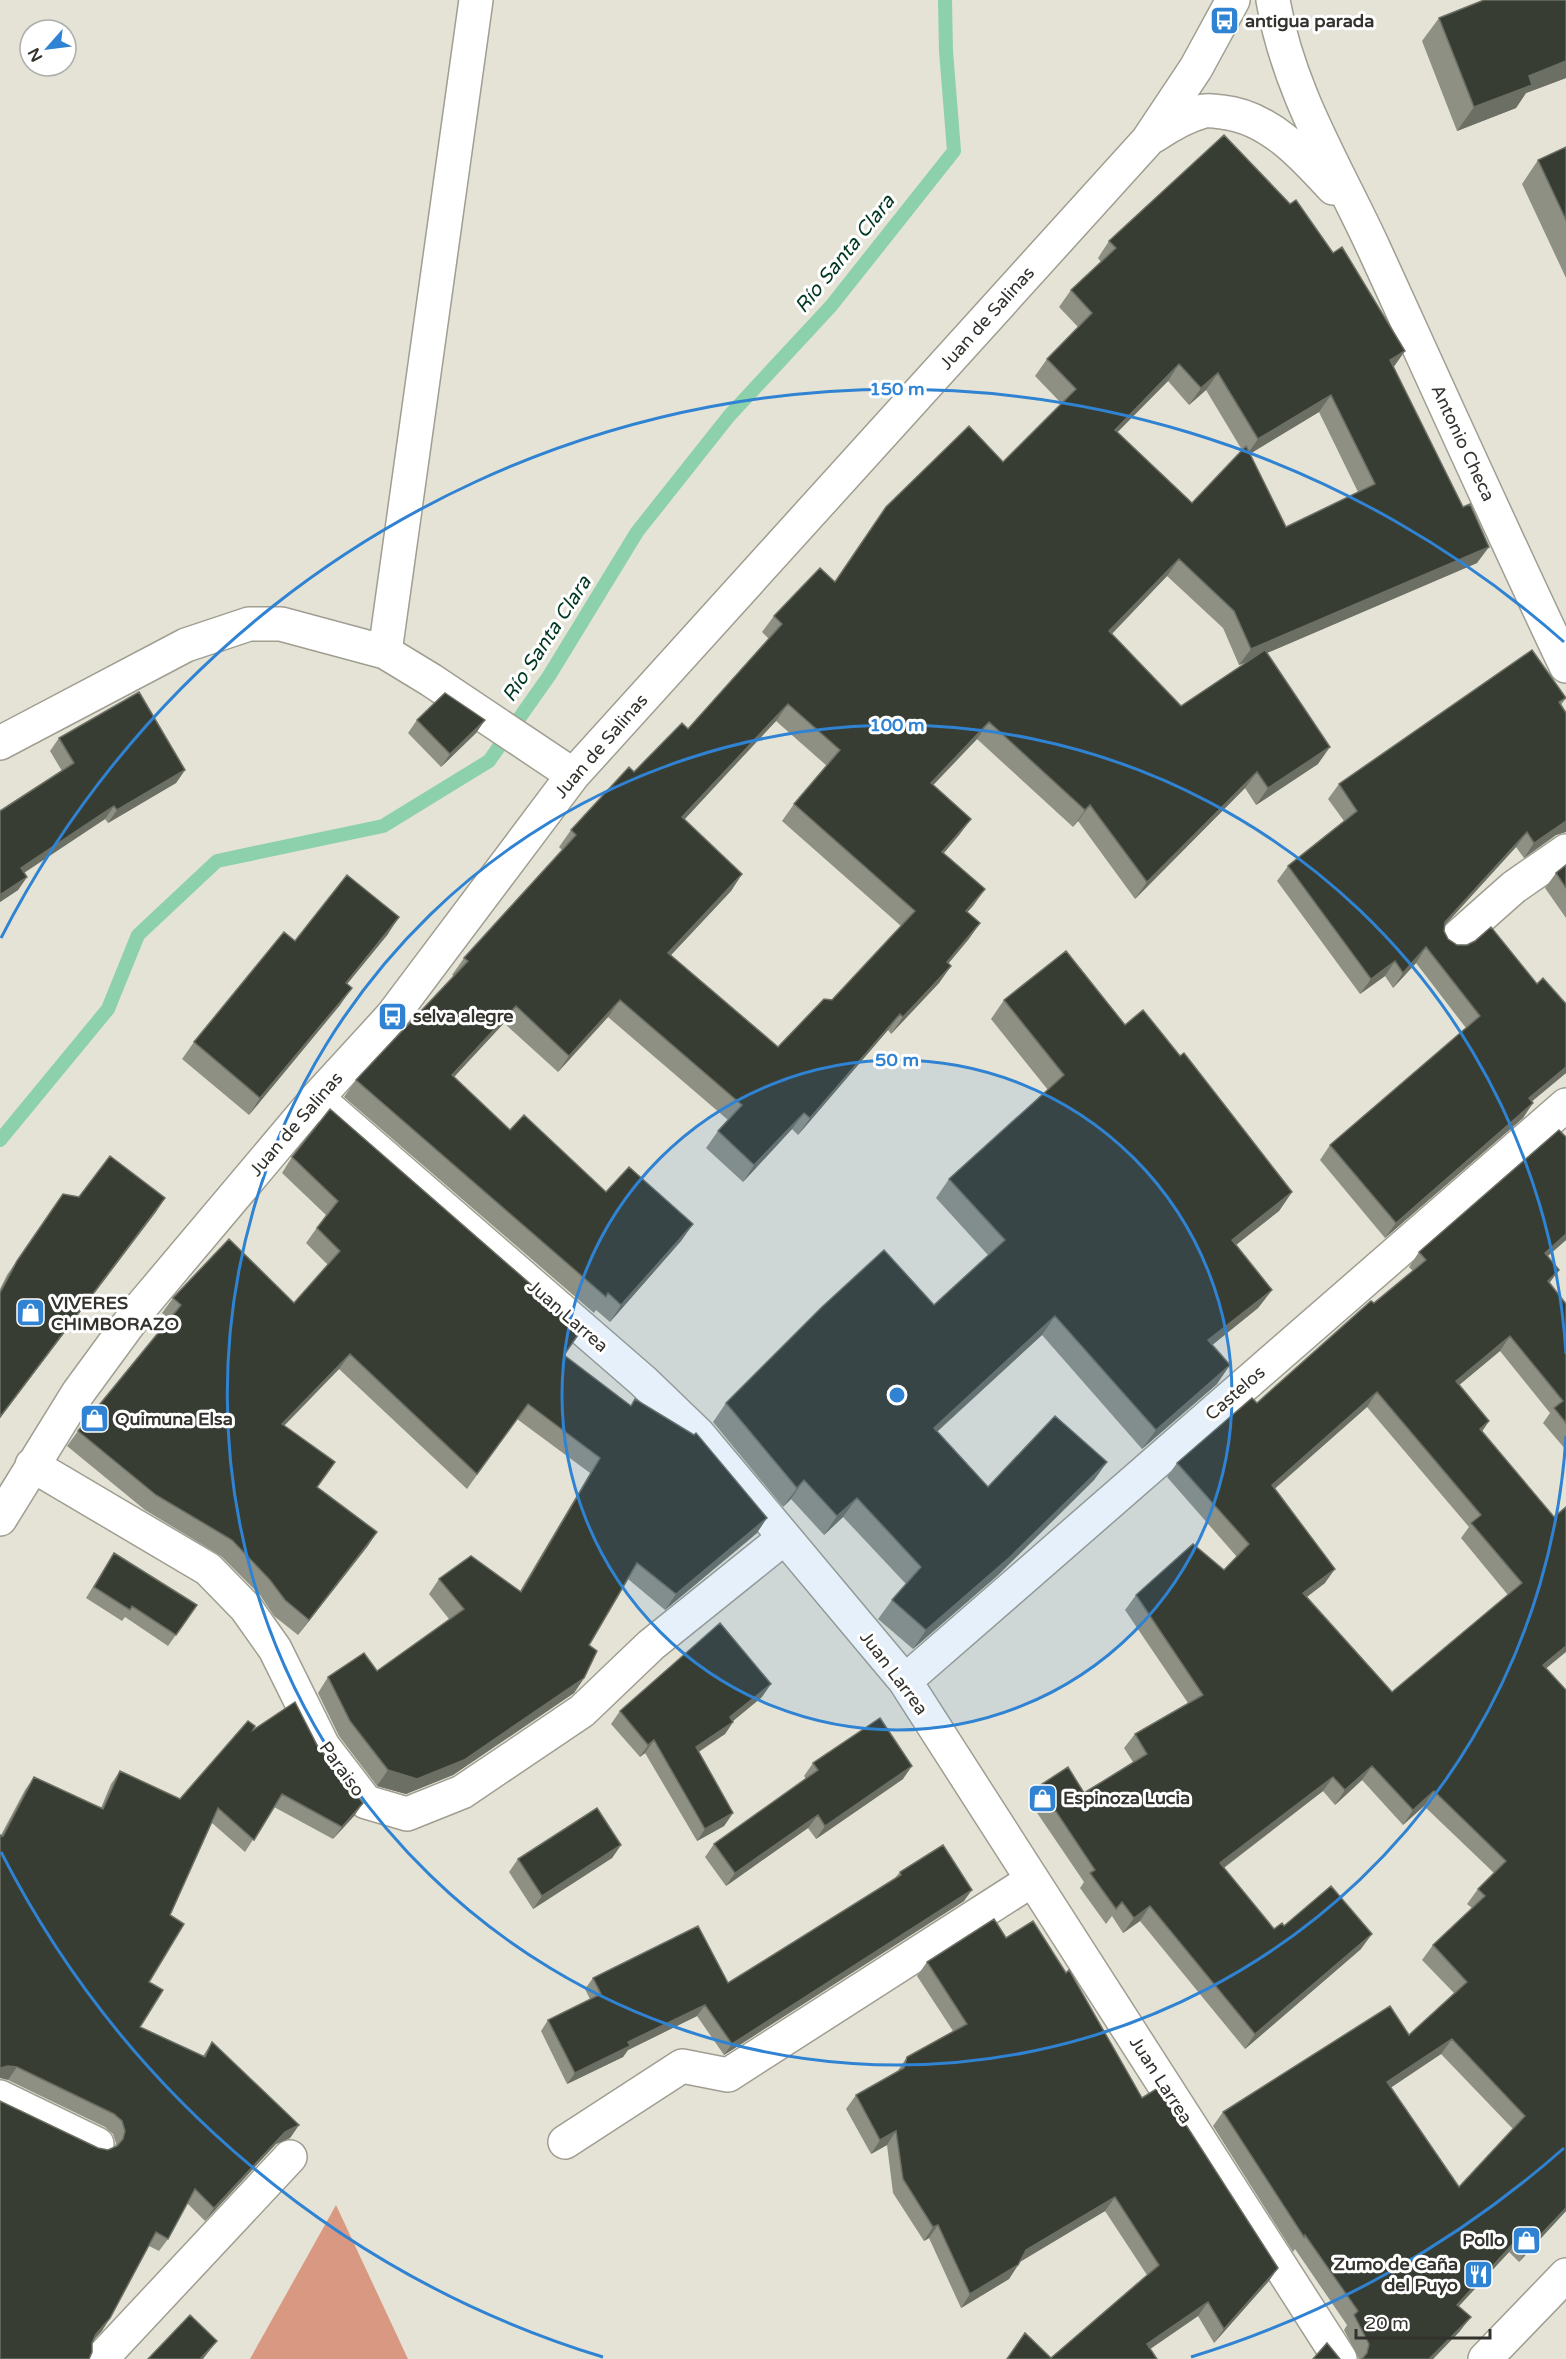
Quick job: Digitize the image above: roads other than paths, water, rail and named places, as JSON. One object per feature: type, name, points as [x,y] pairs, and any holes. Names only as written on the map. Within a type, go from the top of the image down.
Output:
[{"type":"street","points":[[384,652],[476,0]]},
{"type":"street","name":"Juan de Salinas","points":[[0,1519],[78,1392],[141,1307],[317,1098],[392,1016],[573,775],[1148,140],[1196,69],[1233,0]]},
{"type":"street","points":[[1273,0],[1290,70],[1309,117],[1360,219]]},
{"type":"street","points":[[1148,140],[1178,120],[1206,110],[1242,114],[1275,132],[1312,164],[1360,219]]},
{"type":"street","name":"Antonio Checa","points":[[1360,219],[1566,666]]},
{"type":"street","points":[[0,743],[186,645],[249,624],[281,624],[384,652],[431,680],[573,775]]},
{"type":"street","points":[[1452,942],[1514,887],[1566,851]]},
{"type":"street","name":"Juan Larrea","points":[[317,1098],[642,1381],[699,1435],[905,1681],[1340,2359]]},
{"type":"street","name":"Castelos","points":[[905,1681],[1566,1105]]},
{"type":"street","name":"Paraiso","points":[[32,1465],[208,1569],[246,1608],[275,1649],[323,1746],[366,1802],[407,1814],[462,1792],[582,1711],[651,1645],[784,1538]]},
{"type":"street","points":[[565,2142],[682,2066],[728,2076],[1032,1880]]},
{"type":"street","points":[[0,2097],[97,2144]]},
{"type":"street","points":[[101,2359],[290,2157]]},
{"type":"street","points":[[1485,2359],[1566,2275]]},
{"type":"waterway","name":"Río Santa Clara","points":[[0,1140],[108,1009],[138,935],[217,861],[383,826],[489,761],[549,676],[637,532],[729,416],[831,306],[954,151],[946,51],[945,0]]},
{"type":"place","name":"antigua parada","points":[[1224,21]]},
{"type":"place","name":"selva alegre","points":[[392,1016]]},
{"type":"place","name":"VIVERES CHIMBORAZO","points":[[30,1313]]},
{"type":"place","name":"Quimuna Elsa","points":[[94,1419]]},
{"type":"place","name":"Espinoza Lucia","points":[[1042,1798]]},
{"type":"place","name":"Pollo","points":[[1526,2240]]},
{"type":"place","name":"Zumo de Caña del Puyo","points":[[1479,2274]]}]
